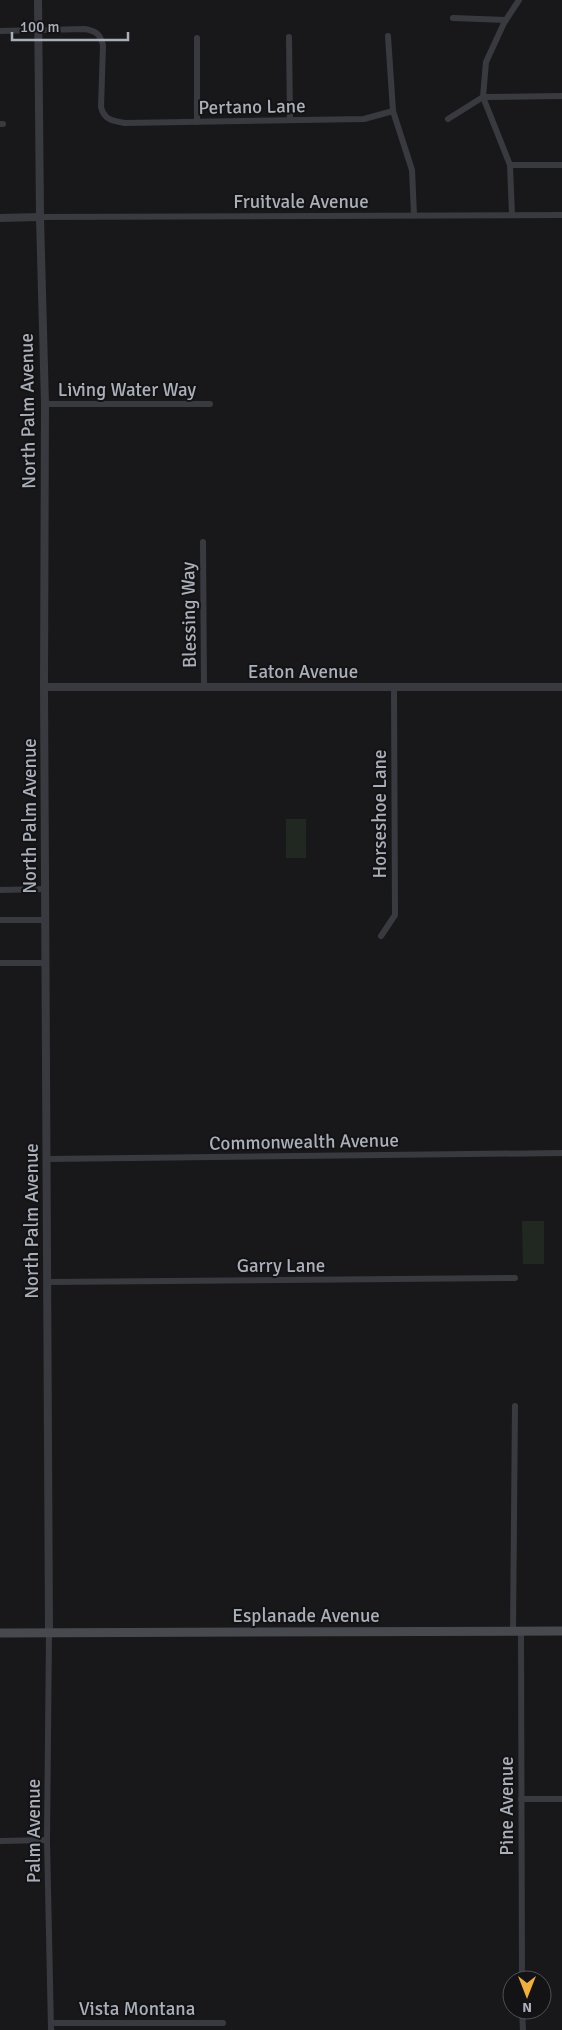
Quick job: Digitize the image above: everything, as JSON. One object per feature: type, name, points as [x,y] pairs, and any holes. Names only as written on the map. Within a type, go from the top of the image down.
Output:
[{"type":"main road","name":"Esplanade Avenue","points":[[0,1632],[562,1631]]},
{"type":"street","name":"North Palm Avenue","points":[[38,0],[44,404],[49,1633]]},
{"type":"street","points":[[512,215],[510,165],[483,97],[486,62],[506,20],[519,0]]},
{"type":"street","points":[[453,18],[506,20]]},
{"type":"street","name":"Pertano Lane","points":[[38,30],[85,29],[94,31],[100,36],[103,45],[101,107],[103,114],[110,120],[125,123],[364,119],[393,111]]},
{"type":"street","points":[[0,31],[38,30]]},
{"type":"street","points":[[388,36],[393,111],[412,170],[414,215]]},
{"type":"street","points":[[289,37],[290,120]]},
{"type":"street","points":[[196,38],[197,122]]},
{"type":"street","points":[[448,119],[483,97],[562,96]]},
{"type":"street","points":[[510,165],[562,165]]},
{"type":"street","name":"Fruitvale Avenue","points":[[40,217],[562,215]]},
{"type":"street","points":[[0,218],[40,217]]},
{"type":"street","name":"Living Water Way","points":[[44,404],[210,404]]},
{"type":"street","name":"Blessing Way","points":[[202,542],[204,687]]},
{"type":"street","name":"Horseshoe Lane","points":[[381,936],[395,915],[394,687]]},
{"type":"street","name":"Eaton Avenue","points":[[44,688],[562,687]]},
{"type":"street","points":[[0,890],[45,890]]},
{"type":"street","points":[[0,920],[46,920]]},
{"type":"street","points":[[0,963],[46,963]]},
{"type":"street","name":"Commonwealth Avenue","points":[[47,1160],[562,1153]]},
{"type":"street","name":"Garry Lane","points":[[48,1282],[515,1278]]},
{"type":"street","name":"Pine Avenue","points":[[515,1406],[522,1970]]},
{"type":"street","name":"Palm Avenue","points":[[49,1633],[47,1840],[51,2026]]},
{"type":"street","points":[[521,1799],[562,1799]]},
{"type":"street","points":[[0,1840],[47,1840]]},
{"type":"street","name":"Vista Montana","points":[[51,2026],[223,2023]]},
{"type":"shaded area","points":[[286,819],[306,819],[306,858],[286,858]]},
{"type":"shaded area","points":[[522,1221],[544,1221],[544,1264],[523,1264]]}]
